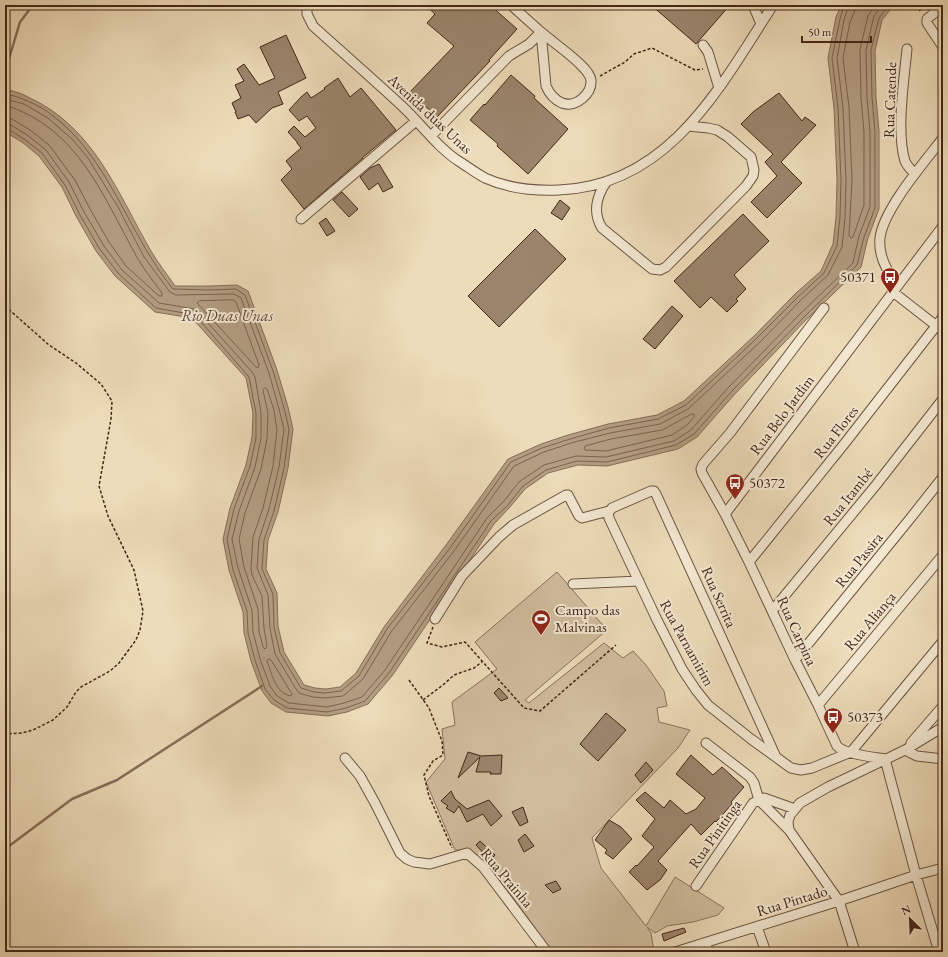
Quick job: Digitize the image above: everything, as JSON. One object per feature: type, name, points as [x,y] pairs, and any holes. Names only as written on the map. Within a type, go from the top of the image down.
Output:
[{"type":"street","name":"Avenida duas Unas","points":[[307,5],[307,14],[313,26],[404,108],[445,150],[464,165],[486,178],[540,191],[568,190],[595,185],[629,173],[652,160],[698,117],[731,73],[773,5]]},
{"type":"street","points":[[511,5],[581,65],[588,73],[591,80],[589,91],[583,99],[575,103],[564,104],[548,92],[546,86],[541,32]]},
{"type":"street","points":[[753,5],[761,24]]},
{"type":"street","points":[[943,6],[927,19],[927,23],[943,47]]},
{"type":"street","points":[[431,136],[509,56],[529,44],[541,32]]},
{"type":"street","points":[[703,45],[708,52],[714,68],[719,88]]},
{"type":"street","name":"Rua Catende","points":[[907,49],[901,117],[902,144],[905,161],[914,174]]},
{"type":"street","points":[[301,219],[416,121]]},
{"type":"street","points":[[607,181],[601,189],[597,201],[596,211],[598,221],[602,228],[652,269],[660,270],[666,267],[746,186],[753,176],[754,170],[751,157],[728,137],[717,130],[688,126]]},
{"type":"street","points":[[939,328],[896,289],[884,265],[880,249],[880,239],[882,228],[887,217],[914,174],[943,138]]},
{"type":"street","name":"Rua Belo Jardim","points":[[824,308],[730,432],[703,464],[701,469],[702,473],[725,514],[943,226]]},
{"type":"street","name":"Rua Flores","points":[[749,562],[939,328],[943,317]]},
{"type":"street","name":"Rua Itambé","points":[[772,611],[876,484],[943,398]]},
{"type":"street","name":"Rua Passira","points":[[795,660],[910,520],[943,477]]},
{"type":"street","name":"Rua Serrita","points":[[611,509],[651,491],[654,491],[656,494],[776,757]]},
{"type":"street","points":[[435,619],[462,576],[499,537],[513,525],[566,495],[579,516],[582,518],[611,509]]},
{"type":"street","name":"Rua Parnamirim","points":[[611,509],[610,518],[657,620],[682,669],[708,705],[791,768],[806,770],[851,752]]},
{"type":"street","name":"Rua Carpina","points":[[725,514],[837,746],[841,750],[885,759]]},
{"type":"street","name":"Rua Aliança","points":[[818,705],[943,555]]},
{"type":"street","points":[[573,584],[639,581]]},
{"type":"street","points":[[851,752],[943,641]]},
{"type":"street","points":[[904,750],[943,706]]},
{"type":"street","points":[[789,830],[788,822],[790,815],[800,803],[904,750],[943,727]]},
{"type":"street","points":[[706,744],[750,777],[754,783],[759,800]]},
{"type":"street","points":[[904,750],[918,756],[943,759]]},
{"type":"street","name":"Rua Prainha","points":[[345,758],[360,776],[376,803],[400,852],[407,859],[414,862],[430,864],[467,853],[483,867],[547,952]]},
{"type":"street","points":[[885,759],[939,952]]},
{"type":"street","name":"Rua Pinitinga","points":[[696,886],[753,804],[764,798],[795,809]]},
{"type":"street","name":"Rua Pinitinga","points":[[759,800],[789,830],[839,902],[855,952]]},
{"type":"street","name":"Rua Pintado","points":[[675,952],[839,902],[916,874],[943,868]]},
{"type":"street","points":[[757,927],[766,952]]},
{"type":"street","points":[[703,943],[710,952]]},
{"type":"path","points":[[591,80],[625,62],[634,54],[652,48],[695,70],[714,68]]},
{"type":"path","points":[[5,306],[49,345],[76,363],[101,384],[112,401],[111,419],[99,486],[108,516],[134,570],[143,611],[140,630],[136,640],[119,663],[110,671],[81,687],[76,692],[67,707],[53,720],[33,730],[22,733],[5,734]]},
{"type":"path","points":[[435,619],[428,643],[442,647],[466,642],[524,708],[540,711],[616,645]]},
{"type":"path","points":[[423,700],[454,675],[474,668],[483,661]]},
{"type":"path","points":[[409,680],[429,708],[442,741],[443,755],[433,761],[424,775],[429,796],[456,856]]},
{"type":"shaded area","points":[[557,572],[607,630],[525,700],[529,703],[604,643],[623,658],[633,651],[646,665],[664,691],[667,706],[657,708],[659,722],[690,730],[678,748],[592,838],[601,868],[646,926],[675,877],[724,908],[718,915],[693,922],[667,926],[655,933],[647,927],[651,933],[654,952],[550,952],[546,943],[506,888],[487,867],[495,855],[487,847],[476,856],[467,850],[455,850],[426,782],[445,759],[442,729],[455,725],[452,702],[497,669],[475,642]]},
{"type":"water","name":"Rio Duas Unas","points":[[841,5],[894,5],[882,20],[875,51],[876,97],[879,131],[879,209],[868,238],[861,267],[805,321],[734,395],[697,437],[678,449],[607,466],[578,465],[548,473],[525,489],[494,524],[392,676],[368,704],[347,712],[328,716],[286,712],[271,703],[262,691],[251,661],[244,633],[243,612],[229,570],[223,539],[230,508],[246,465],[252,437],[253,413],[246,378],[192,318],[155,312],[115,276],[96,251],[76,216],[62,187],[39,156],[22,142],[5,132],[5,89],[17,92],[51,110],[70,125],[87,143],[115,184],[154,255],[175,286],[237,285],[248,291],[277,370],[293,429],[288,468],[278,512],[268,540],[266,569],[277,593],[278,626],[284,652],[304,685],[326,689],[340,687],[356,673],[384,627],[508,459],[541,444],[568,435],[608,424],[657,415],[684,401],[754,336],[796,293],[821,271],[833,244],[836,217],[837,180],[834,108],[828,58],[836,17]]},
{"type":"building","points":[[425,5],[490,5],[517,29],[489,60],[490,61],[437,117],[410,92],[454,46],[427,23],[435,14]]},
{"type":"building","points":[[651,5],[730,5],[696,44]]},
{"type":"building","points":[[286,35],[306,78],[278,92],[283,104],[272,108],[256,123],[249,115],[238,119],[232,103],[241,98],[235,85],[244,81],[237,69],[244,64],[259,85],[275,78],[260,47]]},
{"type":"building","points":[[511,75],[535,96],[534,98],[568,129],[528,174],[497,146],[498,144],[470,120]]},
{"type":"building","points":[[338,78],[350,97],[361,88],[396,130],[304,209],[281,180],[292,169],[286,161],[301,148],[288,132],[294,126],[305,137],[316,128],[307,116],[299,121],[289,110],[307,92],[311,98]]},
{"type":"building","points":[[779,93],[802,121],[805,117],[816,125],[781,162],[802,183],[767,218],[751,202],[777,176],[765,162],[773,154],[741,124],[753,112]]},
{"type":"building","points":[[379,164],[393,187],[383,192],[378,183],[369,190],[360,177],[370,168]]},
{"type":"building","points":[[342,192],[358,209],[349,217],[333,200]]},
{"type":"building","points":[[560,200],[570,208],[562,220],[551,213]]},
{"type":"building","points":[[743,214],[769,241],[734,275],[746,289],[736,299],[738,301],[727,312],[711,297],[700,308],[674,281]]},
{"type":"building","points":[[326,218],[335,231],[327,236],[319,223]]},
{"type":"building","points":[[535,229],[566,259],[499,327],[468,296]]},
{"type":"building","points":[[672,306],[683,316],[655,349],[643,339]]},
{"type":"building","points":[[499,688],[508,698],[501,701],[494,693]]},
{"type":"building","points":[[606,713],[626,730],[598,761],[580,744]]},
{"type":"building","points":[[468,752],[481,756],[502,755],[501,774],[476,772],[480,757],[458,778]]},
{"type":"building","points":[[691,755],[713,775],[722,767],[744,787],[731,802],[732,804],[716,822],[715,821],[701,835],[691,824],[658,861],[667,870],[660,880],[647,890],[629,872],[636,865],[637,866],[654,847],[642,836],[655,819],[636,800],[645,792],[664,808],[670,800],[686,814],[696,809],[705,798],[676,774]]},
{"type":"building","points":[[646,762],[653,770],[641,783],[635,775]]},
{"type":"building","points":[[451,791],[455,799],[467,809],[489,800],[502,816],[491,826],[483,814],[467,822],[459,806],[454,813],[446,808],[448,806],[441,801]]},
{"type":"building","points":[[523,807],[528,822],[520,826],[512,812]]},
{"type":"building","points":[[609,820],[621,827],[632,839],[613,859],[605,853],[607,850],[595,840]]},
{"type":"building","points":[[525,834],[534,846],[524,852],[518,840]]},
{"type":"building","points":[[480,841],[495,855],[490,860],[476,845]]},
{"type":"building","points":[[556,881],[561,889],[553,893],[545,885]]},
{"type":"building","points":[[684,928],[686,932],[664,941],[662,934]]},
{"type":"waterway","points":[[5,72],[20,22],[33,5]]},
{"type":"waterway","points":[[5,849],[72,799],[117,780],[262,686]]},
{"type":"place","name":"50371","points":[[890,294]]},
{"type":"place","name":"50372","points":[[735,500]]},
{"type":"place","name":"Campo das Malvinas","points":[[541,636]]},
{"type":"place","name":"50373","points":[[833,734]]}]
